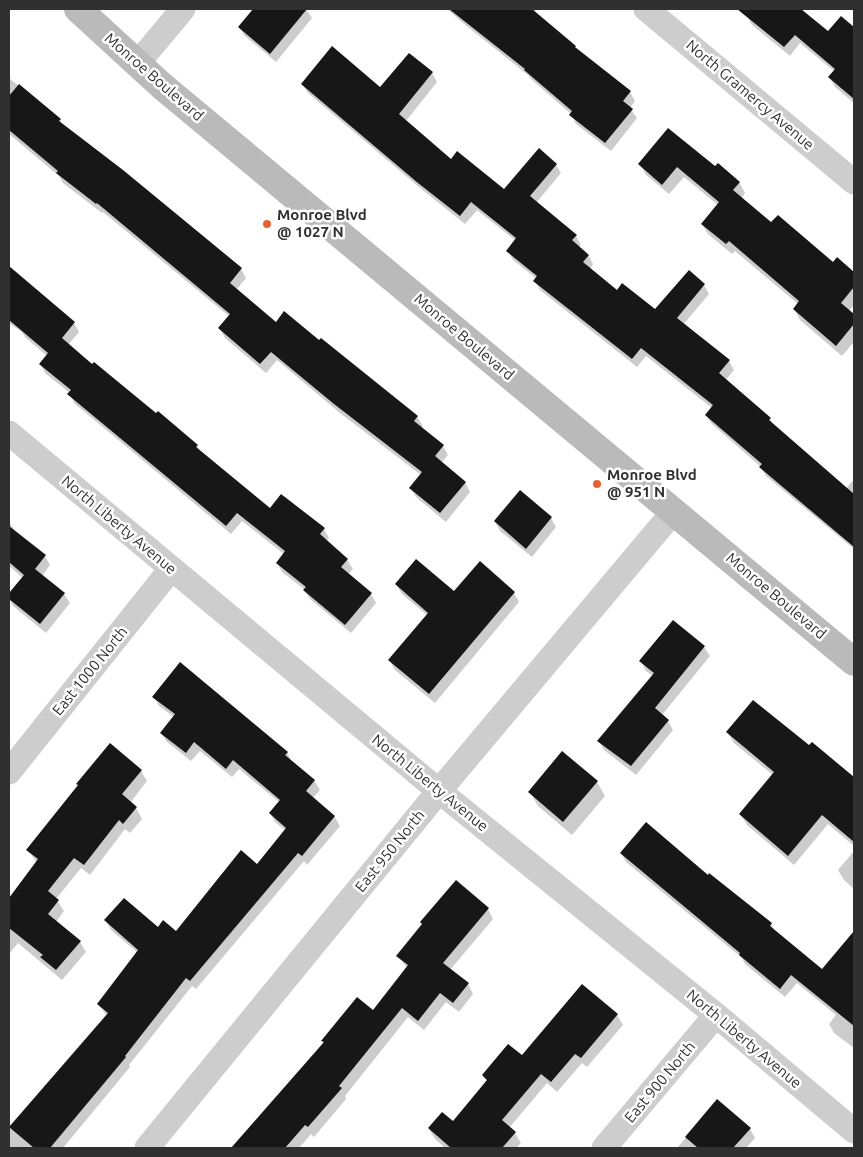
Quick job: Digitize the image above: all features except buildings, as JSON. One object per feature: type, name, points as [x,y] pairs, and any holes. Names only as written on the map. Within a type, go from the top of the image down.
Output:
[{"type":"street","name":"Monroe Boulevard","points":[[78,9],[137,64],[854,662]]},
{"type":"street","points":[[137,64],[183,9]]},
{"type":"street","name":"North Gramercy Avenue","points":[[646,9],[854,182]]},
{"type":"street","name":"North Liberty Avenue","points":[[9,432],[439,791],[716,1015],[854,1131]]},
{"type":"street","name":"East 950 North","points":[[147,1148],[439,791],[674,511]]},
{"type":"street","name":"East 1000 North","points":[[9,772],[171,569]]},
{"type":"street","name":"East 900 North","points":[[604,1148],[716,1015]]},
{"type":"place","name":"Monroe Blvd @ 1027 N","points":[[267,224]]},
{"type":"place","name":"Monroe Blvd @ 951 N","points":[[597,484]]}]
